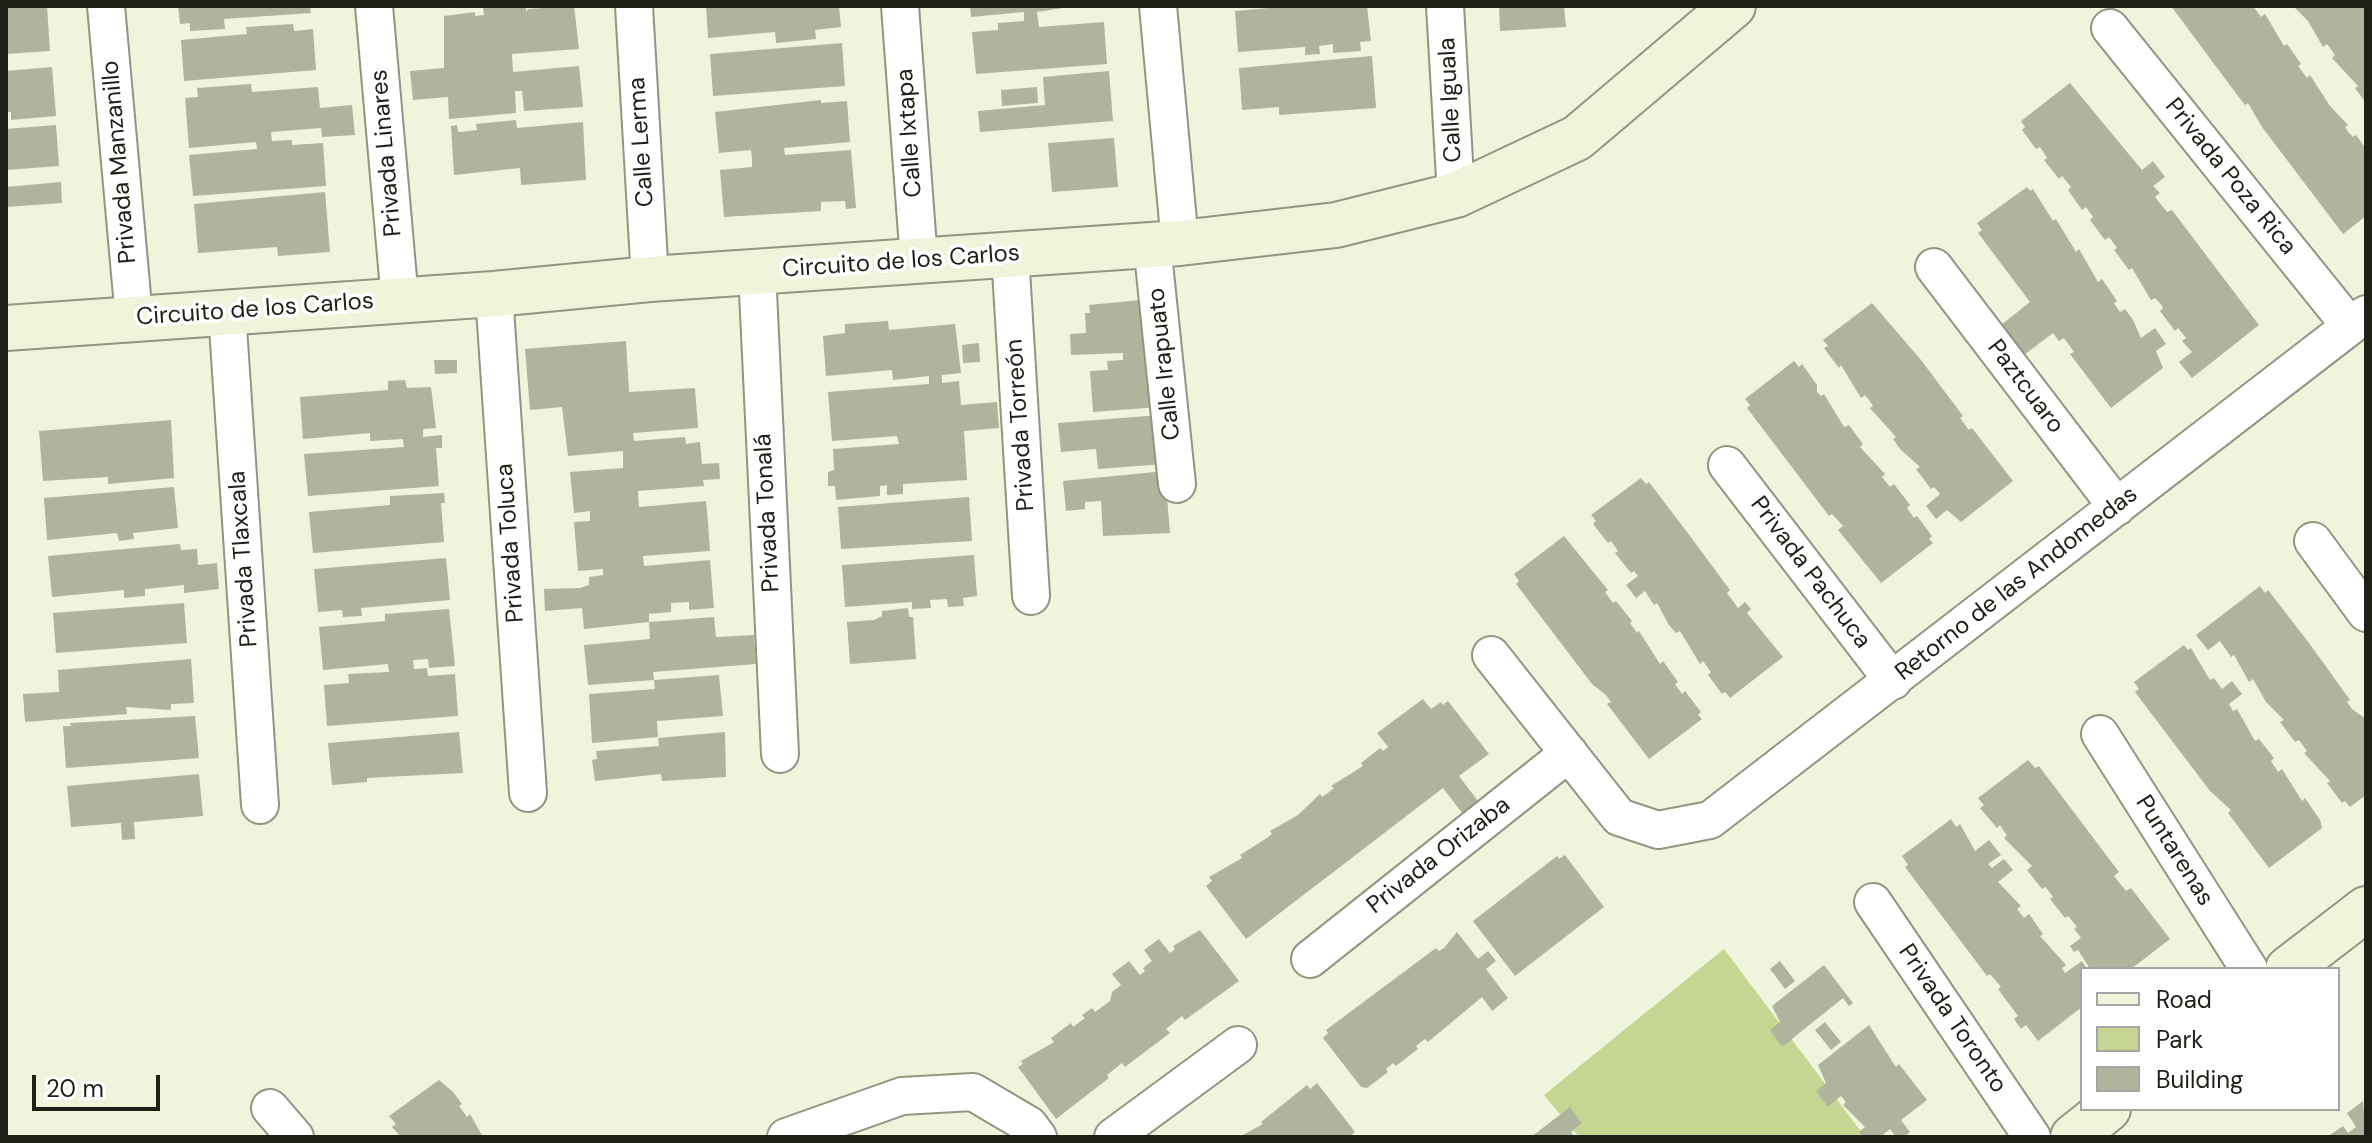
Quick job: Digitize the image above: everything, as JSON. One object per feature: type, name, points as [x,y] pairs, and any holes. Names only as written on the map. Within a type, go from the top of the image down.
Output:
[{"type":"street","name":"Privada Manzanillo","points":[[106,6],[134,318]]},
{"type":"street","name":"Privada Linares","points":[[374,6],[400,301]]},
{"type":"street","name":"Calle Lerma","points":[[634,6],[650,279]]},
{"type":"street","name":"Calle Ixtapa","points":[[900,6],[919,261]]},
{"type":"street","name":"Calle Irapuato","points":[[1158,6],[1177,484]]},
{"type":"street","name":"Calle Iguala","points":[[1445,6],[1456,195]]},
{"type":"street","name":"Circuito de los Carlos","points":[[6,328],[494,294],[757,271],[1166,244],[1336,225],[1456,195],[1577,138],[1733,6]]},
{"type":"street","name":"Privada Poza Rica","points":[[2110,28],[2358,320]]},
{"type":"street","name":"Privada Torreón","points":[[1010,254],[1031,596]]},
{"type":"street","name":"Paztcuaro","points":[[1934,267],[2117,507]]},
{"type":"street","name":"Privada Tonalá","points":[[757,271],[780,754]]},
{"type":"street","name":"Privada Toluca","points":[[494,294],[528,793]]},
{"type":"street","name":"Privada Tlaxcala","points":[[227,312],[260,805]]},
{"type":"street","name":"Retorno de las Andomedas","points":[[1569,753],[1619,817],[1658,830],[1710,820],[2358,320]]},
{"type":"street","name":"Privada Pachuca","points":[[1727,465],[1893,681]]},
{"type":"street","points":[[2313,541],[2366,613]]},
{"type":"street","points":[[1491,655],[1569,753]]},
{"type":"street","name":"Puntarenas","points":[[2100,734],[2248,967]]},
{"type":"street","name":"Privada Orizaba","points":[[1310,959],[1569,753]]},
{"type":"street","name":"Privada Toronto","points":[[1873,902],[2032,1137]]},
{"type":"street","points":[[2291,967],[2366,909]]},
{"type":"street","points":[[1113,1137],[1238,1045]]},
{"type":"street","points":[[786,1137],[902,1096],[973,1092],[1029,1125],[1038,1137]]},
{"type":"street","points":[[270,1108],[295,1137]]},
{"type":"street","points":[[2073,1137],[2106,1111]]},
{"type":"green space","points":[[1724,949],[1865,1137],[1579,1137],[1544,1095]]},
{"type":"building","points":[[6,6],[47,6],[50,51],[6,54]]},
{"type":"building","points":[[178,6],[310,6],[311,13],[224,19],[225,29],[190,31],[190,23],[180,24]]},
{"type":"building","points":[[526,6],[526,12],[528,9],[574,6],[579,49],[512,54],[513,72],[579,66],[583,107],[524,111],[522,91],[515,91],[516,113],[449,119],[448,97],[413,100],[410,71],[444,68],[444,16],[475,12],[475,16],[484,15],[483,7]]},
{"type":"building","points":[[706,6],[839,6],[841,27],[815,30],[816,39],[776,43],[775,32],[708,38]]},
{"type":"building","points":[[970,6],[1076,6],[1037,12],[1039,27],[1104,22],[1107,64],[976,74],[972,32],[998,30],[998,23],[1024,21],[1024,12],[971,17]]},
{"type":"building","points":[[1291,6],[1367,6],[1371,41],[1360,42],[1361,51],[1333,53],[1333,44],[1319,46],[1320,54],[1305,55],[1305,47],[1238,52],[1235,11]]},
{"type":"building","points":[[1499,6],[1564,6],[1566,27],[1500,31]]},
{"type":"building","points":[[2171,6],[2253,6],[2261,17],[2265,14],[2284,46],[2287,44],[2301,64],[2298,66],[2307,78],[2310,75],[2330,106],[2348,125],[2345,127],[2349,133],[2353,137],[2356,135],[2366,149],[2366,216],[2343,234],[2262,127],[2248,103],[2245,105]]},
{"type":"building","points":[[2293,6],[2366,6],[2366,103],[2355,88],[2358,86],[2332,58],[2335,55],[2327,44],[2323,47],[2308,21]]},
{"type":"building","points":[[293,24],[294,31],[313,29],[316,70],[184,81],[181,40],[247,34],[246,27]]},
{"type":"building","points":[[842,43],[845,86],[713,96],[710,54]]},
{"type":"building","points":[[1372,56],[1376,108],[1279,115],[1279,107],[1242,110],[1239,68]]},
{"type":"building","points":[[52,67],[56,116],[11,120],[11,112],[6,112],[6,71]]},
{"type":"building","points":[[1109,71],[1113,121],[980,132],[978,111],[1045,105],[1043,77]]},
{"type":"building","points":[[2070,83],[2142,170],[2153,161],[2165,177],[2153,186],[2160,193],[2155,197],[2167,212],[2172,210],[2259,325],[2192,378],[2179,362],[2192,352],[2182,341],[2186,338],[2178,328],[2175,331],[2160,311],[2163,308],[2160,303],[2155,298],[2151,300],[2132,268],[2129,270],[2114,250],[2117,248],[2109,237],[2105,240],[2090,220],[2093,217],[2086,207],[2082,210],[2068,190],[2071,187],[2062,176],[2059,179],[2044,160],[2047,158],[2040,147],[2036,149],[2022,130],[2025,127],[2021,121]]},
{"type":"building","points":[[251,84],[252,92],[318,87],[320,108],[352,105],[355,135],[322,137],[321,128],[271,132],[272,141],[292,140],[292,145],[323,143],[326,186],[193,196],[189,155],[257,149],[256,142],[189,148],[185,98],[198,97],[197,88]]},
{"type":"building","points":[[1037,87],[1038,103],[1002,106],[1001,90]]},
{"type":"building","points":[[821,100],[821,103],[847,101],[850,142],[784,148],[785,155],[851,150],[856,208],[846,209],[845,201],[821,202],[821,211],[724,217],[720,170],[752,167],[752,158],[751,150],[719,153],[715,112]]},
{"type":"building","points":[[516,120],[517,128],[583,122],[586,180],[521,185],[520,168],[454,175],[451,126],[457,125],[458,132],[461,132],[477,130],[476,124]]},
{"type":"building","points":[[56,125],[59,166],[6,170],[6,129]]},
{"type":"building","points":[[1114,138],[1118,187],[1052,192],[1048,143]]},
{"type":"building","points":[[61,182],[62,203],[6,207],[6,187]]},
{"type":"building","points":[[2027,187],[2030,191],[2033,189],[2053,221],[2056,219],[2076,252],[2079,249],[2098,282],[2102,279],[2117,301],[2114,303],[2120,312],[2125,309],[2141,338],[2155,328],[2166,344],[2156,351],[2163,368],[2111,408],[2070,354],[2074,352],[2064,338],[2059,341],[2053,333],[2024,355],[2001,325],[2030,302],[1978,233],[1982,230],[1977,223]]},
{"type":"building","points":[[325,192],[330,252],[278,256],[277,247],[198,253],[194,204]]},
{"type":"building","points":[[1150,299],[1159,407],[1093,412],[1090,371],[1108,370],[1107,361],[1123,360],[1123,353],[1071,355],[1070,334],[1086,333],[1085,313],[1090,313],[1089,305]]},
{"type":"building","points":[[1872,303],[1921,360],[1963,416],[1960,418],[1969,430],[1972,428],[2013,481],[1961,522],[1947,510],[1936,519],[1926,506],[1940,494],[1934,487],[1931,489],[1916,469],[1920,467],[1900,449],[1893,439],[1896,437],[1870,408],[1873,406],[1869,400],[1865,395],[1861,398],[1841,365],[1839,368],[1824,348],[1828,346],[1823,340]]},
{"type":"building","points":[[888,321],[889,330],[955,324],[961,373],[942,375],[942,383],[959,381],[961,405],[997,402],[999,428],[964,431],[967,480],[903,484],[903,494],[887,495],[887,485],[880,486],[880,496],[836,500],[835,486],[828,486],[828,472],[834,470],[833,449],[899,444],[897,436],[832,441],[828,392],[929,384],[929,376],[893,380],[892,370],[826,376],[823,336],[845,333],[845,324]]},
{"type":"building","points":[[626,341],[629,392],[695,388],[698,428],[633,433],[634,441],[685,437],[686,444],[700,442],[702,464],[719,463],[720,479],[703,480],[704,486],[638,491],[639,507],[706,501],[708,522],[710,551],[643,556],[644,566],[710,560],[714,608],[689,610],[689,602],[671,603],[671,612],[649,614],[649,622],[584,629],[582,608],[545,611],[544,589],[580,588],[589,585],[589,577],[603,575],[603,569],[578,571],[574,522],[590,521],[590,511],[574,513],[570,472],[623,468],[623,451],[568,456],[562,407],[530,410],[525,349]]},
{"type":"building","points":[[979,343],[980,362],[963,363],[962,345]]},
{"type":"building","points":[[434,360],[457,360],[457,373],[435,374]]},
{"type":"building","points":[[1794,361],[1799,367],[1802,364],[1817,385],[1817,392],[1821,396],[1824,394],[1844,427],[1849,425],[1863,444],[1860,447],[1885,474],[1882,477],[1890,487],[1894,484],[1910,505],[1907,508],[1914,518],[1917,516],[1932,536],[1929,539],[1933,543],[1881,583],[1838,530],[1843,526],[1832,514],[1829,516],[1747,408],[1750,405],[1745,399]]},
{"type":"building","points":[[405,380],[407,388],[431,387],[436,428],[423,429],[423,437],[442,435],[442,448],[436,448],[439,486],[308,496],[304,454],[404,447],[403,439],[370,441],[370,433],[303,439],[300,397],[388,390],[388,381]]},
{"type":"building","points":[[1160,415],[1164,464],[1098,469],[1096,449],[1061,452],[1058,423]]},
{"type":"building","points":[[171,420],[174,478],[108,484],[108,477],[43,481],[39,431]]},
{"type":"building","points":[[1165,471],[1170,533],[1103,536],[1101,501],[1085,502],[1085,509],[1066,511],[1063,481]]},
{"type":"building","points":[[1641,478],[1646,484],[1649,482],[1690,536],[1730,590],[1727,593],[1738,608],[1745,602],[1751,609],[1747,613],[1783,657],[1730,698],[1725,692],[1722,694],[1708,675],[1711,672],[1703,661],[1700,664],[1680,631],[1676,633],[1669,625],[1657,603],[1654,605],[1645,591],[1636,598],[1626,585],[1638,576],[1634,571],[1631,573],[1615,553],[1618,551],[1611,541],[1608,543],[1593,524],[1596,521],[1591,515]]},
{"type":"building","points":[[174,487],[178,528],[133,533],[134,539],[119,541],[117,533],[47,540],[44,498]]},
{"type":"building","points":[[444,493],[445,503],[441,503],[444,542],[313,553],[309,512],[390,505],[390,496]]},
{"type":"building","points":[[969,497],[972,541],[841,549],[838,507]]},
{"type":"building","points":[[1564,536],[1608,590],[1605,592],[1613,603],[1616,601],[1632,621],[1630,623],[1637,633],[1639,631],[1660,664],[1663,661],[1678,682],[1675,684],[1682,694],[1685,691],[1701,712],[1698,715],[1702,719],[1649,759],[1607,704],[1611,702],[1606,695],[1592,684],[1516,584],[1519,581],[1514,574]]},
{"type":"building","points":[[180,544],[181,550],[197,549],[198,565],[217,563],[219,589],[184,593],[184,585],[145,589],[145,596],[124,598],[124,590],[52,597],[48,556]]},
{"type":"building","points":[[974,555],[977,596],[963,598],[964,606],[948,607],[947,599],[930,600],[931,608],[912,609],[912,602],[845,607],[842,565]]},
{"type":"building","points":[[446,558],[450,600],[361,608],[362,616],[343,617],[342,610],[318,612],[314,569]]},
{"type":"building","points":[[2260,586],[2265,593],[2268,590],[2309,643],[2350,700],[2347,702],[2352,709],[2366,719],[2366,795],[2350,807],[2345,801],[2342,803],[2327,783],[2330,781],[2304,753],[2307,751],[2299,740],[2295,742],[2280,722],[2284,720],[2266,702],[2253,679],[2249,682],[2234,655],[2231,657],[2220,641],[2208,650],[2196,635]]},
{"type":"building","points":[[184,603],[187,643],[56,653],[53,613]]},
{"type":"building","points":[[908,608],[909,617],[913,617],[916,659],[850,664],[847,622],[874,620],[882,616],[882,611]]},
{"type":"building","points":[[449,609],[455,666],[429,668],[428,659],[413,660],[414,669],[427,668],[428,676],[455,674],[458,716],[327,726],[324,685],[349,683],[348,674],[389,672],[388,664],[323,670],[319,627],[385,621],[385,614]]},
{"type":"building","points":[[714,617],[716,637],[754,635],[756,664],[653,672],[654,680],[588,685],[584,645],[650,639],[649,622]]},
{"type":"building","points":[[2184,645],[2188,650],[2191,648],[2210,680],[2214,678],[2222,689],[2232,681],[2242,694],[2229,704],[2233,711],[2237,709],[2255,741],[2259,739],[2274,758],[2271,761],[2278,772],[2282,769],[2302,801],[2305,798],[2320,820],[2322,828],[2269,868],[2228,813],[2231,810],[2210,791],[2135,692],[2139,689],[2134,682]]},
{"type":"building","points":[[191,659],[194,703],[171,704],[171,710],[126,707],[127,714],[25,722],[23,694],[59,692],[58,670]]},
{"type":"building","points":[[719,675],[723,716],[657,721],[658,737],[592,743],[589,694],[655,689],[654,680]]},
{"type":"building","points":[[1423,699],[1431,709],[1448,701],[1489,754],[1459,776],[1481,805],[1466,818],[1443,788],[1246,939],[1206,886],[1212,881],[1209,877],[1242,858],[1240,855],[1272,834],[1270,831],[1298,815],[1320,794],[1322,797],[1328,793],[1334,788],[1331,786],[1363,766],[1361,763],[1380,748],[1383,751],[1388,747],[1377,733]]},
{"type":"building","points":[[195,716],[199,758],[66,768],[63,726],[71,726],[70,723]]},
{"type":"building","points":[[459,732],[463,773],[367,778],[367,782],[332,785],[328,743]]},
{"type":"building","points":[[725,732],[726,777],[662,781],[661,774],[595,781],[592,760],[597,759],[596,751],[659,746],[658,738]]},
{"type":"building","points":[[2028,760],[2035,768],[2039,766],[2119,872],[2114,876],[2126,891],[2131,888],[2170,939],[2134,967],[2089,967],[2078,950],[2074,952],[2070,946],[2081,938],[2074,929],[2077,927],[2068,916],[2065,918],[2050,899],[2053,897],[2048,890],[2045,887],[2042,889],[2027,870],[2032,866],[2004,838],[2007,835],[2000,825],[1997,828],[1980,808],[1984,805],[1978,798]]},
{"type":"building","points":[[199,774],[203,816],[134,822],[135,839],[122,840],[121,823],[71,827],[67,786]]},
{"type":"building","points":[[1951,819],[1956,827],[1960,824],[1975,851],[1989,840],[2001,855],[1988,864],[1992,868],[2004,859],[2013,870],[1998,882],[2021,906],[2017,909],[2024,918],[2029,914],[2043,934],[2040,936],[2066,965],[2062,968],[2065,973],[2082,961],[2086,967],[2080,967],[2080,1009],[2038,1041],[2026,1025],[2021,1029],[2014,1019],[2018,1016],[1998,989],[2001,987],[1990,974],[1987,976],[1905,867],[1908,865],[1902,856]]},
{"type":"building","points":[[1565,855],[1604,907],[1515,976],[1473,921],[1557,856],[1559,859]]},
{"type":"building","points":[[1200,930],[1239,981],[1185,1020],[1182,1016],[1166,1029],[1170,1033],[1125,1067],[1122,1063],[1107,1075],[1109,1078],[1056,1119],[1018,1067],[1023,1064],[1021,1061],[1054,1042],[1051,1038],[1071,1023],[1073,1027],[1092,1008],[1095,1012],[1110,1001],[1112,992],[1121,985],[1112,974],[1129,961],[1140,975],[1145,971],[1143,968],[1152,961],[1144,950],[1159,939],[1170,953],[1175,949],[1173,946]]},
{"type":"building","points":[[1457,932],[1478,959],[1488,951],[1496,961],[1486,969],[1508,998],[1492,1011],[1482,997],[1428,1042],[1425,1039],[1416,1046],[1418,1049],[1396,1066],[1393,1063],[1386,1069],[1388,1072],[1367,1088],[1361,1087],[1323,1038],[1328,1033],[1326,1030],[1436,948],[1439,951],[1444,948]]},
{"type":"building","points":[[1780,961],[1795,981],[1785,989],[1770,969]]},
{"type":"building","points":[[1824,965],[1853,1003],[1849,1006],[1843,998],[1782,1047],[1770,1030],[1780,1022],[1772,1006]]},
{"type":"building","points":[[1825,1022],[1841,1042],[1831,1050],[1815,1030]]},
{"type":"building","points":[[1869,1025],[1896,1067],[1899,1064],[1927,1100],[1901,1120],[1910,1132],[1904,1137],[1896,1137],[1890,1129],[1880,1137],[1863,1137],[1859,1132],[1865,1127],[1843,1105],[1846,1102],[1841,1096],[1828,1107],[1816,1091],[1826,1083],[1818,1065]]},
{"type":"building","points":[[439,1080],[453,1092],[467,1117],[470,1114],[483,1137],[401,1137],[392,1127],[396,1124],[389,1116]]},
{"type":"building","points":[[1317,1083],[1355,1132],[1349,1137],[1239,1137],[1263,1124],[1261,1122],[1307,1085],[1310,1089]]},
{"type":"building","points":[[2363,1101],[2366,1137],[2327,1137],[2343,1126],[2348,1133],[2356,1127],[2347,1113]]},
{"type":"building","points":[[1570,1107],[1582,1123],[1571,1132],[1575,1137],[1531,1137]]}]
